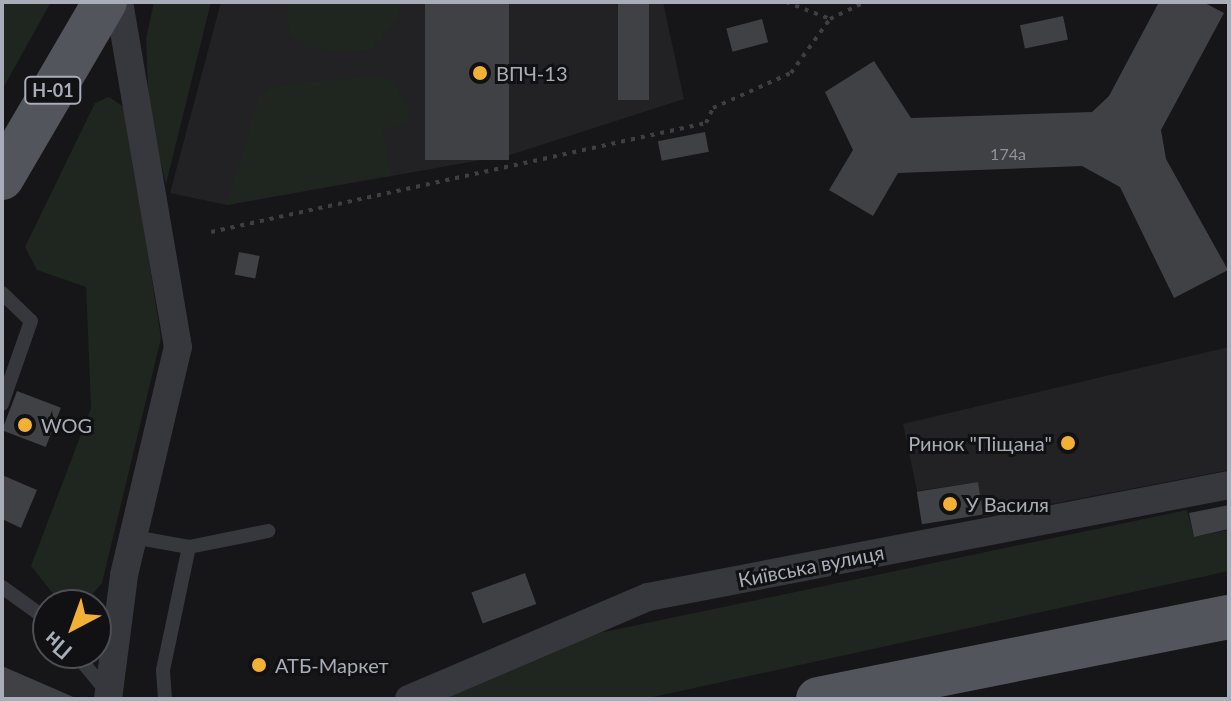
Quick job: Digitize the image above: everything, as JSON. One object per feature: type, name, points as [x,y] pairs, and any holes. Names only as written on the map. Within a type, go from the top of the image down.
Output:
[{"type":"main road","name":"Н-01","points":[[2,178],[105,2]]},
{"type":"main road","points":[[818,699],[1229,617]]},
{"type":"street","points":[[108,696],[133,537],[178,347],[119,2]]},
{"type":"street","name":"Київська вулиця","points":[[409,699],[648,597],[1229,485]]},
{"type":"lane","points":[[2,293],[31,321],[2,404]]},
{"type":"lane","points":[[133,537],[189,547],[268,531]]},
{"type":"lane","points":[[165,699],[163,670],[189,547]]},
{"type":"lane","points":[[2,587],[32,609]]},
{"type":"lane","points":[[87,669],[108,696]]},
{"type":"path","points":[[786,2],[830,19]]},
{"type":"path","points":[[211,232],[706,123],[713,108],[791,73],[830,19],[865,2]]},
{"type":"shaded area","points":[[2,2],[51,2],[2,90]]},
{"type":"shaded area","points":[[154,2],[211,2],[166,184],[149,112],[146,39]]},
{"type":"shaded area","points":[[221,2],[663,2],[684,99],[510,155],[227,205],[170,193]]},
{"type":"shaded area","points":[[286,2],[398,2],[400,17],[370,50],[344,53],[308,48],[290,35]]},
{"type":"shaded area","points":[[373,75],[393,82],[408,106],[409,122],[382,130],[391,175],[227,205],[259,97],[274,86]]},
{"type":"shaded area","points":[[109,97],[125,108],[161,338],[102,583],[97,589],[49,589],[31,566],[91,408],[86,287],[37,270],[25,247],[95,103]]},
{"type":"shaded area","name":"Ринок \"Піщана\"","points":[[1229,347],[1229,470],[983,517],[978,482],[917,491],[903,424]]},
{"type":"shaded area","points":[[1187,510],[1194,537],[1229,530],[1229,571],[644,699],[436,699],[585,636]]},
{"type":"building","name":"ВПЧ-13","points":[[425,2],[509,2],[509,160],[425,160]]},
{"type":"building","points":[[618,2],[649,2],[649,100],[618,100]]},
{"type":"building","points":[[1159,2],[1203,2],[1224,13],[1161,130],[1166,159],[1228,270],[1174,298],[1120,187],[1082,166],[898,173],[873,216],[829,190],[853,150],[825,92],[874,61],[911,118],[1092,112],[1109,96]]},
{"type":"building","points":[[1063,16],[1068,39],[1025,49],[1020,25]]},
{"type":"building","points":[[762,19],[768,42],[732,52],[726,29]]},
{"type":"building","points":[[705,132],[709,152],[662,161],[658,141]]},
{"type":"building","points":[[239,252],[260,256],[255,279],[235,275]]},
{"type":"building","points":[[17,391],[61,408],[46,447],[2,430]]},
{"type":"building","points":[[2,475],[37,490],[21,528],[2,519]]},
{"type":"building","name":"У Василя","points":[[978,482],[983,515],[922,524],[917,492]]},
{"type":"building","points":[[1229,505],[1229,529],[1194,537],[1189,513]]},
{"type":"building","points":[[525,573],[536,604],[483,624],[471,592]]},
{"type":"building","points":[[2,666],[78,699],[2,699]]},
{"type":"place","name":"ВПЧ-13","points":[[480,73]]},
{"type":"place","name":"WOG","points":[[25,425]]},
{"type":"place","name":"Ринок \"Піщана\"","points":[[1068,443]]},
{"type":"place","name":"У Василя","points":[[950,504]]},
{"type":"place","name":"АТБ-Маркет","points":[[259,665]]}]
